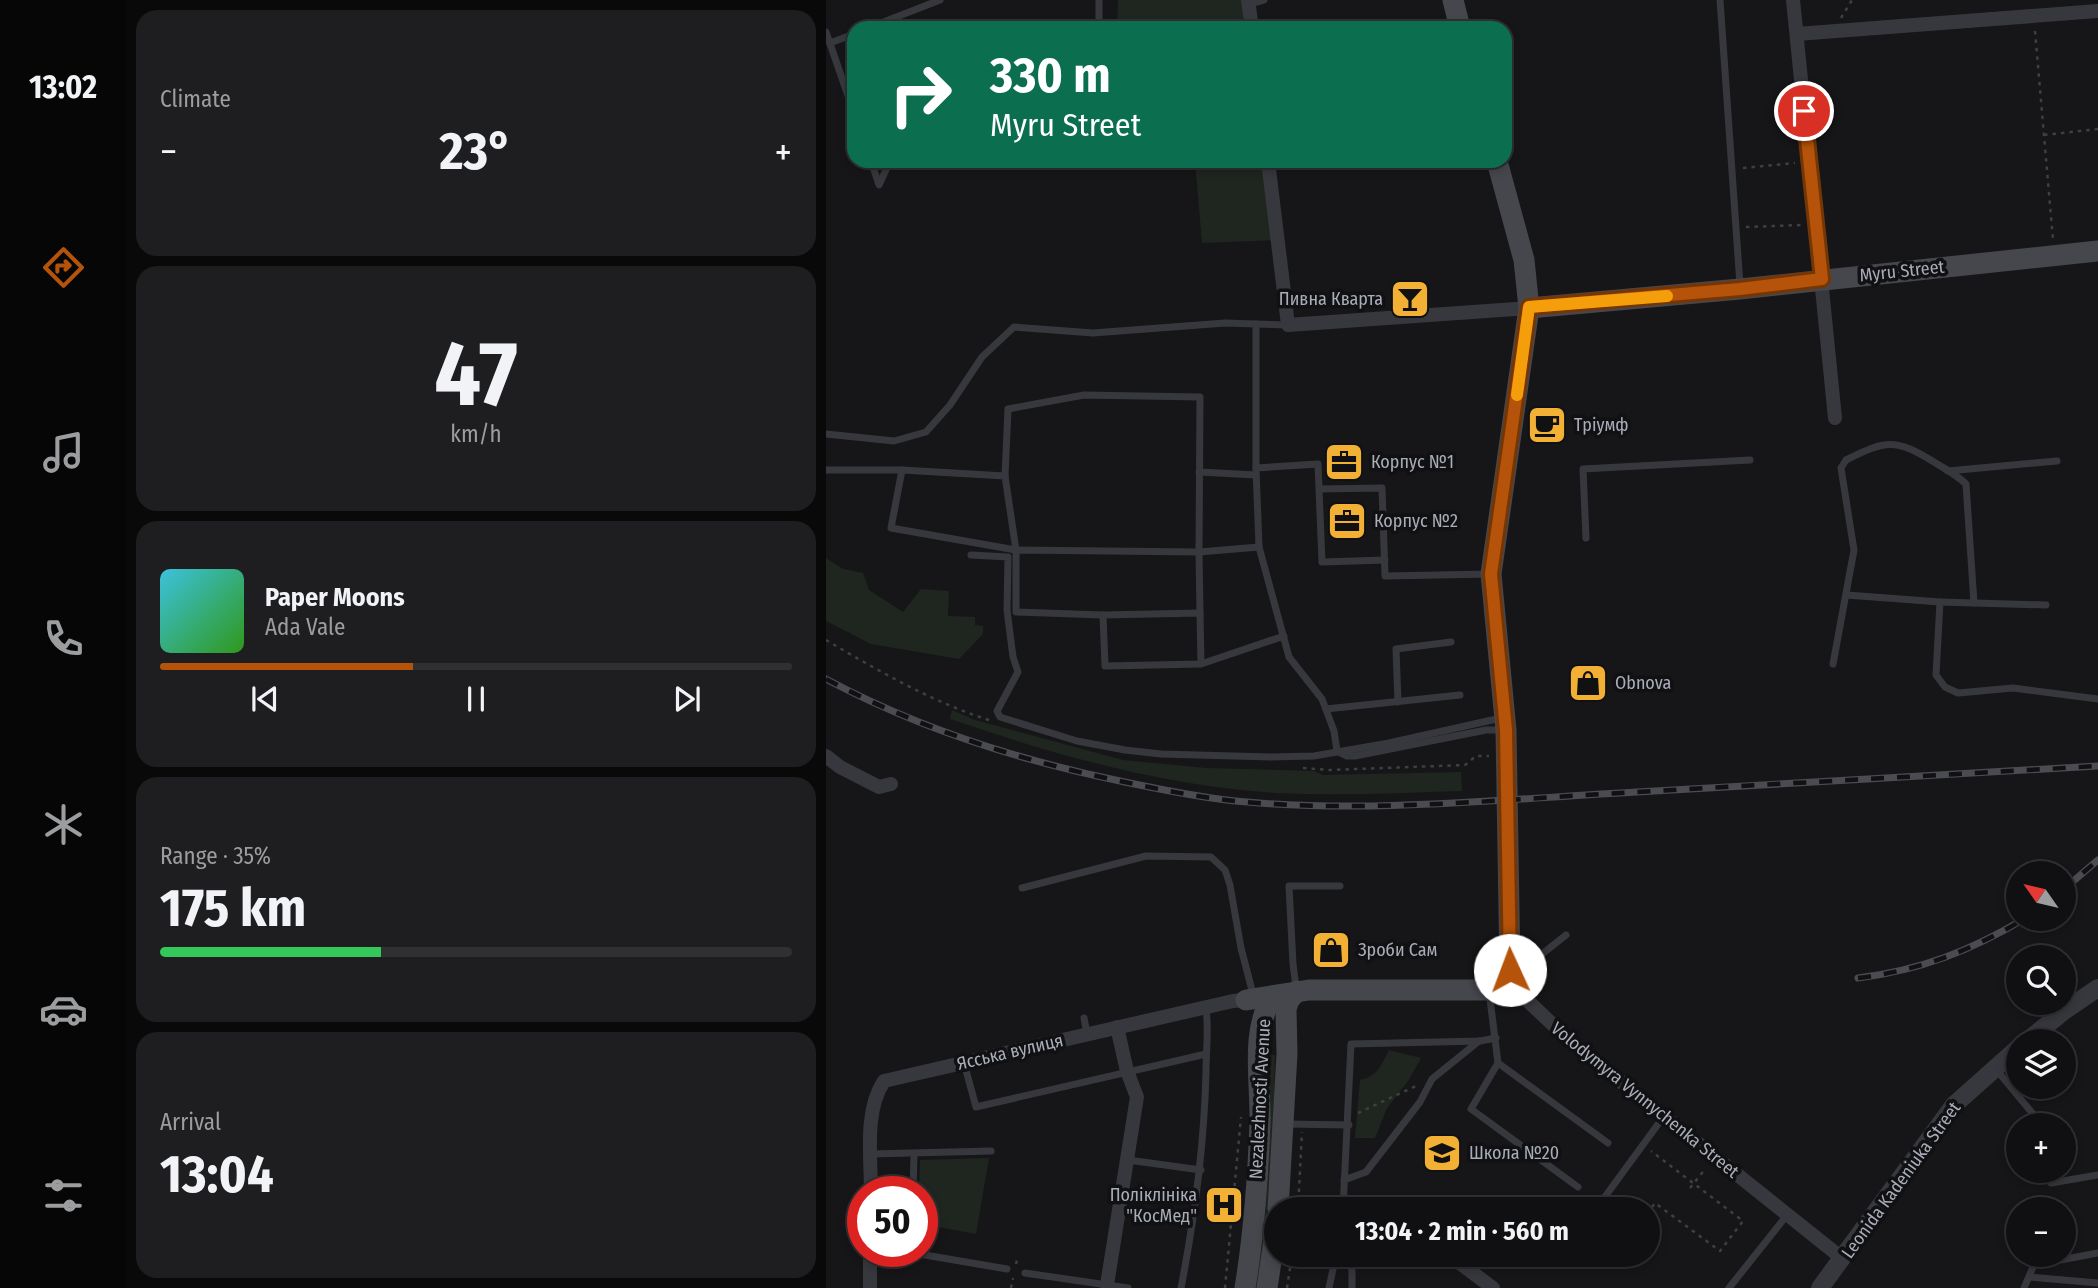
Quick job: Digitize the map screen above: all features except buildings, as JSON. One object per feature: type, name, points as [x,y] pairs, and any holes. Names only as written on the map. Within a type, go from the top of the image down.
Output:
[{"type":"main road","points":[[1453,0],[1458,21]]},
{"type":"main road","points":[[1499,168],[1524,260],[1529,307],[1491,574],[1506,723],[1502,981]]},
{"type":"main road","name":"Myru Street","points":[[1529,307],[1740,289],[2098,251]]},
{"type":"main road","name":"Ясська вулиця","points":[[1259,1003],[1297,991],[1502,981]]},
{"type":"main road","name":"Nezalezhnosti Avenue","points":[[1279,1197],[1287,1054],[1286,1009],[1289,1000],[1297,991]]},
{"type":"main road","name":"Nezalezhnosti Avenue","points":[[1245,1288],[1255,1218],[1260,1122],[1259,1003]]},
{"type":"main road","points":[[1267,1288],[1270,1267]]},
{"type":"street","points":[[1793,0],[1835,418]]},
{"type":"street","points":[[1249,2],[1251,21]]},
{"type":"street","points":[[1797,34],[2098,11]]},
{"type":"street","points":[[1269,168],[1288,325]]},
{"type":"street","name":"Myru Street","points":[[1288,325],[1529,307]]},
{"type":"street","points":[[826,756],[839,767],[879,787],[891,783]]},
{"type":"street","name":"Volodymyra Vynnychenka Street","points":[[1502,981],[1570,1041],[1843,1259]]},
{"type":"street","points":[[2042,1029],[2098,988]]},
{"type":"street","name":"Ясська вулиця","points":[[871,1176],[872,1120],[876,1093],[884,1081],[1206,1007],[1259,1003]]},
{"type":"street","points":[[1107,1285],[1137,1097],[1127,1071],[1117,1027]]},
{"type":"street","name":"Leonida Kadeniuka Street","points":[[1821,1288],[1954,1105],[2006,1058]]},
{"type":"street","points":[[870,1267],[870,1288]]},
{"type":"street","points":[[1465,1267],[1493,1288]]},
{"type":"lane","points":[[886,21],[940,0]]},
{"type":"lane","points":[[1098,21],[1099,0]]},
{"type":"lane","points":[[1249,2],[1264,0]]},
{"type":"lane","points":[[1720,0],[1740,289]]},
{"type":"lane","points":[[826,32],[847,93]]},
{"type":"lane","points":[[830,43],[847,37]]},
{"type":"lane","points":[[873,168],[879,185],[887,168]]},
{"type":"lane","points":[[826,434],[894,441],[926,432],[950,405],[982,357],[1014,327],[1093,333],[1225,323],[1288,325]]},
{"type":"lane","points":[[1256,324],[1259,547],[1289,657],[1322,699],[1337,751],[1347,756],[1355,756],[1486,730],[1506,723]]},
{"type":"lane","points":[[1200,613],[1103,615],[1016,612],[1016,550],[1005,476],[1008,409],[1084,395],[1200,397],[1201,664]]},
{"type":"lane","points":[[1833,664],[1854,550],[1841,468],[1846,460],[1884,444],[1898,444],[1915,450],[1966,484],[1974,603]]},
{"type":"lane","points":[[1586,538],[1583,469],[1750,460]]},
{"type":"lane","points":[[1947,471],[2057,461]]},
{"type":"lane","points":[[1199,471],[1256,471],[1318,464],[1322,562],[1385,560]]},
{"type":"lane","points":[[826,470],[902,470],[1005,476]]},
{"type":"lane","points":[[902,470],[891,528],[1016,550],[1199,552],[1259,547]]},
{"type":"lane","points":[[1320,489],[1382,488],[1385,576],[1491,574]]},
{"type":"lane","points":[[971,555],[1008,557],[1007,610],[1013,657],[1018,672],[997,711],[1000,718],[1077,741],[1161,754],[1282,757],[1314,756],[1506,723]]},
{"type":"lane","points":[[1847,595],[1940,602],[2046,605]]},
{"type":"lane","points":[[1940,602],[1936,675],[1945,687],[1958,693],[2013,688],[2098,699]]},
{"type":"lane","points":[[1103,615],[1105,666],[1201,664],[1284,636]]},
{"type":"lane","points":[[1398,702],[1396,649],[1451,642]]},
{"type":"lane","points":[[1326,709],[1460,695]]},
{"type":"lane","points":[[1022,888],[1146,856],[1212,857],[1225,870],[1241,948],[1259,1003]]},
{"type":"lane","points":[[1297,991],[1289,886],[1340,886]]},
{"type":"lane","points":[[1566,934],[1537,958],[1502,981],[1496,1038],[1498,1063],[1471,1110],[1578,1187]]},
{"type":"lane","points":[[1181,1288],[1194,1224],[1200,1170],[1206,1007]]},
{"type":"lane","points":[[1084,1017],[1087,1034]]},
{"type":"lane","points":[[1343,1197],[1351,1044],[1480,1041],[1496,1038]]},
{"type":"lane","points":[[1344,1180],[1366,1172],[1420,1102],[1432,1079],[1480,1041]]},
{"type":"lane","points":[[964,1063],[976,1107],[1206,1054]]},
{"type":"lane","points":[[1498,1063],[1608,1143]]},
{"type":"lane","points":[[1994,1068],[2032,1113]]},
{"type":"lane","points":[[1605,1197],[1664,1116]]},
{"type":"lane","points":[[1283,1125],[1349,1125]]},
{"type":"lane","points":[[871,1154],[991,1151]]},
{"type":"lane","points":[[913,1176],[914,1154]]},
{"type":"lane","points":[[1128,1160],[1200,1170]]},
{"type":"lane","points":[[2076,1179],[2098,1175]]},
{"type":"lane","points":[[1729,1288],[1787,1215]]},
{"type":"lane","points":[[2024,1288],[2034,1265],[2098,1253]]},
{"type":"lane","points":[[938,1258],[1007,1269]]},
{"type":"lane","points":[[1329,1288],[1333,1267]]},
{"type":"lane","points":[[1351,1267],[1352,1288]]},
{"type":"lane","points":[[1024,1273],[1128,1288]]},
{"type":"lane","points":[[2029,1277],[2098,1283]]},
{"type":"path","points":[[2034,16],[2054,254]]},
{"type":"path","points":[[2044,135],[2098,130]]},
{"type":"path","points":[[1732,169],[1809,161]]},
{"type":"path","points":[[1735,228],[1816,224]]},
{"type":"path","points":[[826,640],[916,689],[978,716]]},
{"type":"path","points":[[1302,768],[1329,770],[1465,765],[1476,756],[1505,756]]},
{"type":"path","points":[[1349,1125],[1358,1113],[1432,1079]]},
{"type":"path","points":[[1225,1288],[1241,1117]]},
{"type":"path","points":[[1642,1145],[1743,1221],[1720,1251],[1660,1207]]},
{"type":"path","points":[[1690,1188],[1714,1157]]},
{"type":"path","points":[[1287,1288],[1290,1267]]},
{"type":"shaded area","points":[[1118,0],[1251,0],[1253,21],[1117,21]]},
{"type":"shaded area","points":[[1196,168],[1271,168],[1279,240],[1202,243]]},
{"type":"shaded area","points":[[826,558],[843,569],[863,573],[869,590],[903,612],[921,589],[949,591],[948,616],[975,617],[975,625],[983,626],[983,634],[959,659],[871,644],[826,621]]},
{"type":"shaded area","points":[[952,710],[975,720],[1123,760],[1206,768],[1314,771],[1323,775],[1461,772],[1462,791],[1299,794],[1193,784],[1110,767],[1029,745],[950,719]]},
{"type":"shaded area","points":[[1389,1050],[1421,1058],[1408,1081],[1387,1108],[1375,1138],[1355,1138],[1360,1080],[1375,1073]]},
{"type":"shaded area","points":[[1270,1055],[1275,1055],[1269,1197],[1264,1197],[1264,1244],[1258,1288],[1253,1288],[1268,1125]]},
{"type":"shaded area","points":[[989,1158],[976,1234],[938,1227],[938,1176],[920,1176],[920,1160]]},
{"type":"railway","points":[[826,679],[896,713],[969,740],[1044,763],[1191,795],[1285,805],[1436,804],[2098,766]]},
{"type":"railway","points":[[2076,879],[2098,860]]},
{"type":"railway","points":[[1858,978],[1903,970],[1944,958],[2006,929]]},
{"type":"slow traffic","points":[[1517,395],[1529,307],[1667,296]]},
{"type":"place","name":"Пивна Кварта","points":[[1410,299]]},
{"type":"place","name":"Тріумф","points":[[1547,425]]},
{"type":"place","name":"Корпус №1","points":[[1344,462]]},
{"type":"place","name":"Корпус №2","points":[[1347,521]]},
{"type":"place","name":"Obnova","points":[[1588,683]]},
{"type":"place","name":"Зроби Сам","points":[[1331,950]]},
{"type":"place","name":"Школа №20","points":[[1442,1153]]},
{"type":"place","name":"Поліклініка \"КосМед\"","points":[[1224,1205]]},
{"type":"route","points":[[1510,970],[1506,730],[1491,574],[1529,307],[1740,289],[1822,279],[1804,111]]}]
